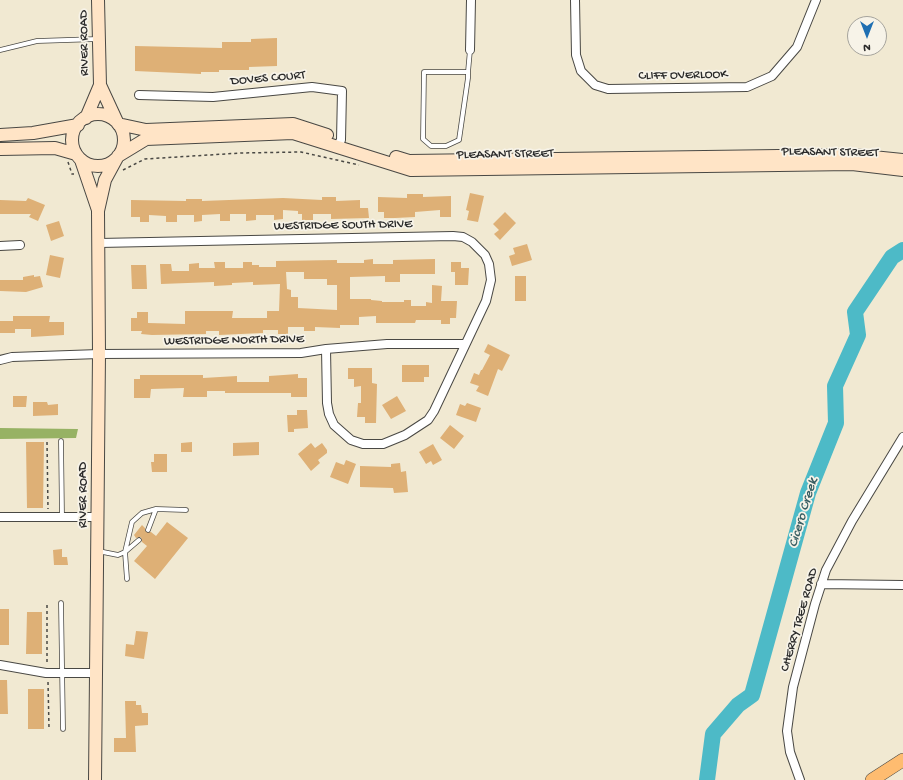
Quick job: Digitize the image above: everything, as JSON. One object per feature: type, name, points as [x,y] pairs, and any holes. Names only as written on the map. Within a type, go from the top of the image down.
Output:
[{"type":"main road","name":"RIVER ROAD","points":[[98,0],[100,85],[118,124]]},
{"type":"main road","name":"RIVER ROAD","points":[[82,121],[100,85]]},
{"type":"main road","points":[[0,135],[33,133],[82,121],[94,115],[103,115],[111,118],[118,124],[122,131],[124,140],[122,149],[118,156],[112,162],[100,166],[88,164],[55,148],[0,149]]},
{"type":"main road","points":[[74,158],[72,138],[82,121]]},
{"type":"main road","name":"PLEASANT STREET","points":[[118,124],[146,130],[293,124],[411,170],[852,164],[903,170]]},
{"type":"main road","name":"PLEASANT STREET","points":[[118,156],[146,139],[292,133],[339,143],[409,161],[853,155],[903,160]]},
{"type":"main road","name":"RIVER ROAD","points":[[95,780],[98,551],[98,211],[105,180],[118,156]]},
{"type":"main road","name":"RIVER ROAD","points":[[74,158],[86,174],[98,211]]},
{"type":"main road","points":[[872,780],[903,760]]},
{"type":"street","points":[[470,50],[471,0]]},
{"type":"street","name":"CLIFF OVERLOOK","points":[[575,0],[576,55],[581,71],[595,84],[608,90],[747,87],[772,76],[797,47],[816,0]]},
{"type":"street","name":"DOVES COURT","points":[[139,95],[213,97],[312,87],[342,91],[339,143]]},
{"type":"street","name":"WESTRIDGE SOUTH DRIVE","points":[[99,243],[445,236],[463,237],[472,242],[485,255],[489,264],[491,280],[486,301],[428,420],[405,436],[393,441],[377,444],[363,444],[351,440],[334,425],[329,414],[327,403],[326,349]]},
{"type":"street","points":[[0,246],[20,246]]},
{"type":"street","name":"WESTRIDGE NORTH DRIVE","points":[[0,360],[12,357],[99,354],[301,353],[326,349],[387,344],[465,344]]},
{"type":"street","name":"CHERRY TREE ROAD","points":[[800,780],[788,741],[790,705],[793,687],[821,584],[826,570],[852,522],[903,437]]},
{"type":"street","points":[[0,517],[98,517]]},
{"type":"street","points":[[821,584],[903,585]]},
{"type":"street","points":[[0,665],[46,673],[97,673]]},
{"type":"lane","points":[[0,50],[36,41],[98,39]]},
{"type":"lane","points":[[468,72],[424,72],[423,139],[431,146],[446,146],[459,140],[468,72],[470,50]]},
{"type":"lane","points":[[61,441],[62,517]]},
{"type":"lane","points":[[148,530],[156,509]]},
{"type":"lane","points":[[127,579],[125,552],[132,522],[142,513],[156,509],[186,510]]},
{"type":"lane","points":[[98,551],[118,555],[125,552],[139,540]]},
{"type":"lane","points":[[61,603],[63,729]]},
{"type":"path","points":[[74,158],[72,174],[86,174]]},
{"type":"path","points":[[47,442],[48,511]]},
{"type":"path","points":[[47,605],[47,668]]},
{"type":"path","points":[[48,679],[49,728]]},
{"type":"green space","points":[[0,428],[78,429],[76,438],[0,439]]},
{"type":"building","points":[[277,38],[277,66],[249,67],[249,70],[219,70],[219,72],[201,72],[201,74],[135,71],[135,46],[222,48],[222,42],[251,42],[251,39]]},
{"type":"building","points":[[470,193],[484,196],[478,222],[467,220],[469,211],[466,210]]},
{"type":"building","points":[[407,194],[423,194],[423,197],[451,196],[451,217],[440,217],[440,210],[415,212],[415,217],[395,218],[384,218],[384,212],[378,212],[378,197],[407,198]]},
{"type":"building","points":[[322,197],[336,197],[336,201],[360,200],[360,208],[368,208],[369,218],[331,219],[331,214],[313,214],[313,220],[302,220],[302,214],[298,214],[298,211],[283,210],[283,219],[274,220],[274,215],[256,215],[256,220],[246,221],[246,214],[230,214],[230,221],[220,221],[220,214],[202,215],[202,221],[194,222],[194,215],[177,215],[177,222],[166,222],[166,216],[149,215],[149,222],[140,222],[140,217],[131,217],[131,200],[186,201],[186,199],[202,199],[202,201],[283,198],[322,200]]},
{"type":"building","points":[[28,198],[45,205],[38,221],[29,217],[31,214],[0,214],[0,200],[26,201]]},
{"type":"building","points":[[505,212],[516,223],[500,240],[494,234],[499,230],[493,224]]},
{"type":"building","points":[[59,221],[64,236],[51,241],[46,225]]},
{"type":"building","points":[[527,244],[532,260],[512,266],[509,256],[515,254],[513,248]]},
{"type":"building","points":[[50,255],[64,258],[60,278],[46,275]]},
{"type":"building","points":[[373,259],[373,264],[393,264],[393,260],[435,259],[435,274],[400,274],[400,282],[385,282],[385,276],[350,277],[350,299],[371,299],[382,302],[404,302],[404,300],[411,300],[411,306],[426,306],[426,302],[432,303],[432,285],[442,286],[441,301],[457,301],[456,318],[450,318],[450,324],[441,324],[441,320],[416,320],[415,323],[376,323],[376,316],[359,317],[359,325],[340,325],[340,328],[315,327],[315,331],[304,331],[304,327],[288,327],[288,334],[278,334],[278,330],[263,330],[263,333],[219,335],[219,331],[206,331],[206,334],[152,335],[141,334],[142,331],[131,331],[131,318],[137,318],[137,312],[148,312],[148,323],[185,324],[185,311],[233,311],[232,318],[267,318],[267,311],[279,311],[280,284],[253,285],[253,282],[214,286],[214,282],[161,284],[160,264],[171,264],[172,271],[189,271],[189,264],[199,263],[199,268],[215,268],[214,262],[225,262],[225,268],[243,268],[243,262],[252,262],[252,265],[259,265],[259,267],[276,267],[276,261],[337,260],[337,263],[364,263],[364,260]],"holes":[[[286,272],[304,272],[304,279],[327,279],[327,285],[337,285],[337,310],[298,308],[298,297],[291,297],[291,290],[287,289]]]},
{"type":"building","points":[[451,262],[461,262],[461,268],[469,268],[468,285],[455,285],[455,272],[451,272]]},
{"type":"building","points":[[131,265],[146,265],[147,289],[132,289]]},
{"type":"building","points":[[34,275],[34,277],[40,276],[43,287],[26,292],[0,291],[0,280],[23,280],[23,277]]},
{"type":"building","points":[[515,276],[526,276],[526,301],[515,301]]},
{"type":"building","points":[[13,316],[50,316],[49,322],[64,322],[64,335],[31,337],[31,329],[15,329],[15,333],[0,333],[0,321],[13,321]]},
{"type":"building","points":[[488,344],[510,355],[502,371],[498,369],[488,396],[476,391],[479,386],[470,383],[474,373],[479,375],[490,355],[484,352]]},
{"type":"building","points":[[402,365],[429,365],[429,377],[424,377],[424,382],[402,382]]},
{"type":"building","points":[[348,368],[372,368],[372,383],[377,384],[376,423],[365,423],[365,417],[357,417],[358,403],[361,403],[361,386],[354,387],[354,379],[348,379]]},
{"type":"building","points":[[298,374],[298,378],[307,378],[307,397],[291,397],[291,393],[225,393],[225,391],[207,391],[207,397],[183,397],[184,388],[151,389],[150,398],[134,398],[134,379],[140,379],[140,375],[203,375],[203,378],[237,376],[237,382],[269,382],[269,376]]},
{"type":"building","points":[[13,396],[27,396],[26,407],[13,407]]},
{"type":"building","points":[[397,396],[406,411],[391,419],[382,405]]},
{"type":"building","points":[[33,402],[47,402],[48,405],[58,404],[58,415],[33,416]]},
{"type":"building","points":[[467,403],[481,408],[476,422],[456,415],[460,404],[465,406]]},
{"type":"building","points":[[297,410],[307,410],[308,428],[294,429],[294,432],[288,432],[287,415],[297,415]]},
{"type":"building","points":[[450,425],[464,436],[454,449],[440,438]]},
{"type":"building","points":[[26,442],[44,442],[43,508],[27,508]]},
{"type":"building","points":[[192,442],[192,452],[181,452],[181,443]]},
{"type":"building","points":[[259,442],[259,455],[233,456],[233,443]]},
{"type":"building","points":[[311,443],[315,448],[322,443],[327,450],[327,453],[318,460],[320,463],[311,471],[298,454]]},
{"type":"building","points":[[433,444],[442,460],[433,465],[431,461],[426,464],[419,452]]},
{"type":"building","points":[[154,454],[167,454],[167,472],[152,472],[151,462],[154,462]]},
{"type":"building","points":[[346,460],[356,464],[348,484],[330,477],[336,462],[344,465]]},
{"type":"building","points":[[400,463],[401,472],[406,471],[408,492],[394,493],[393,488],[360,487],[360,466],[391,467],[391,464]]},
{"type":"building","points":[[167,522],[188,538],[155,579],[134,561],[147,546],[142,542],[141,537],[136,538],[134,535],[142,525],[146,532],[151,532],[156,536]]},
{"type":"building","points":[[62,549],[62,557],[67,557],[68,565],[54,565],[53,550]]},
{"type":"building","points":[[0,609],[9,609],[9,645],[0,645]]},
{"type":"building","points":[[27,612],[42,612],[42,654],[26,654]]},
{"type":"building","points":[[136,631],[148,632],[144,659],[125,656],[126,644],[134,645]]},
{"type":"building","points":[[0,680],[7,680],[8,714],[0,714]]},
{"type":"building","points":[[28,689],[44,689],[44,729],[28,729]]},
{"type":"building","points":[[125,701],[136,701],[136,705],[141,705],[142,713],[148,713],[148,725],[135,726],[136,752],[114,752],[114,738],[126,738]]},
{"type":"waterway","name":"Cicero Creek","points":[[707,780],[713,734],[738,705],[752,695],[808,493],[836,423],[835,386],[858,335],[855,312],[892,257],[903,250]]}]
